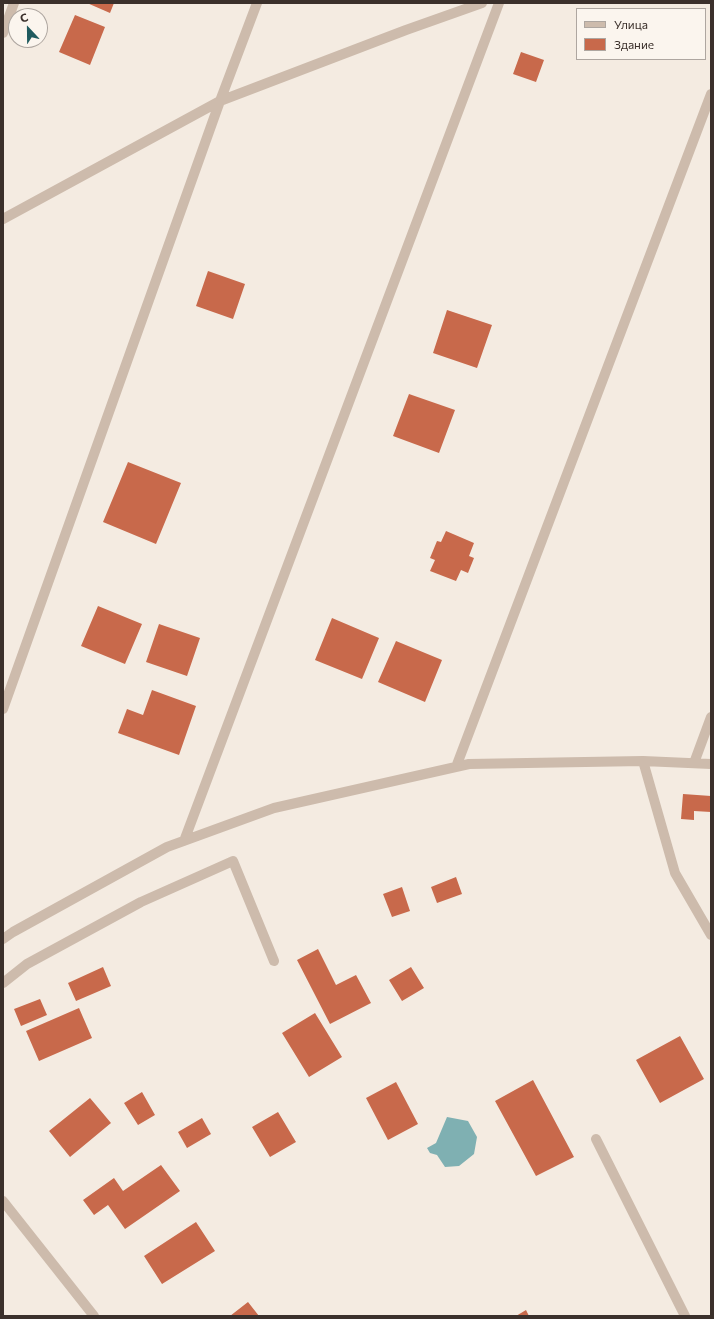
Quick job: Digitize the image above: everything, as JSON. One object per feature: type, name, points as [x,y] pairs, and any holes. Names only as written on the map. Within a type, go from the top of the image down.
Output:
[{"type":"street","points":[[4,27],[14,3]]},
{"type":"street","points":[[3,709],[220,101],[257,3]]},
{"type":"street","points":[[3,219],[220,101],[406,30],[482,3]]},
{"type":"street","points":[[184,841],[499,3]]},
{"type":"street","points":[[456,767],[711,94]]},
{"type":"street","points":[[694,763],[711,717]]},
{"type":"street","points":[[3,939],[167,847],[274,808],[469,764],[643,761],[711,764]]},
{"type":"street","points":[[643,761],[675,873],[711,935]]},
{"type":"street","points":[[3,983],[27,964],[141,902],[233,861],[274,961]]},
{"type":"street","points":[[596,1139],[685,1316]]},
{"type":"street","points":[[3,1201],[94,1316]]},
{"type":"water","points":[[447,1117],[468,1121],[477,1137],[474,1154],[459,1166],[445,1167],[437,1155],[430,1153],[427,1148],[436,1143]]},
{"type":"building","points":[[87,3],[114,3],[110,13]]},
{"type":"building","points":[[75,15],[105,27],[90,65],[59,52]]},
{"type":"building","points":[[521,52],[544,60],[536,82],[513,74]]},
{"type":"building","points":[[208,271],[245,284],[233,319],[196,306]]},
{"type":"building","points":[[447,310],[492,325],[477,368],[433,353]]},
{"type":"building","points":[[409,394],[455,410],[439,453],[393,436]]},
{"type":"building","points":[[128,462],[181,483],[156,544],[103,522]]},
{"type":"building","points":[[446,531],[474,543],[469,556],[474,558],[468,573],[461,570],[456,581],[430,571],[435,560],[430,558],[437,541],[441,542]]},
{"type":"building","points":[[98,606],[142,624],[125,664],[81,646]]},
{"type":"building","points":[[332,618],[379,638],[362,679],[315,660]]},
{"type":"building","points":[[159,624],[200,638],[187,676],[146,662]]},
{"type":"building","points":[[396,641],[442,660],[425,702],[378,682]]},
{"type":"building","points":[[152,690],[196,706],[179,755],[118,733],[127,709],[143,715]]},
{"type":"building","points":[[683,794],[711,796],[711,812],[694,811],[694,820],[681,819]]},
{"type":"building","points":[[456,877],[462,894],[437,903],[431,887]]},
{"type":"building","points":[[402,887],[410,911],[392,917],[383,894]]},
{"type":"building","points":[[318,949],[336,985],[356,975],[371,1003],[330,1024],[297,960]]},
{"type":"building","points":[[103,967],[111,986],[76,1001],[68,983]]},
{"type":"building","points":[[411,967],[424,988],[402,1001],[389,980]]},
{"type":"building","points":[[40,999],[47,1015],[21,1026],[14,1009]]},
{"type":"building","points":[[79,1008],[92,1038],[39,1061],[26,1031]]},
{"type":"building","points":[[315,1013],[342,1057],[309,1077],[282,1033]]},
{"type":"building","points":[[680,1036],[704,1079],[660,1103],[636,1060]]},
{"type":"building","points":[[533,1080],[574,1157],[536,1176],[495,1101]]},
{"type":"building","points":[[396,1082],[418,1124],[388,1140],[366,1098]]},
{"type":"building","points":[[142,1092],[155,1115],[138,1125],[124,1103]]},
{"type":"building","points":[[90,1098],[111,1123],[70,1157],[49,1131]]},
{"type":"building","points":[[278,1112],[296,1142],[270,1157],[252,1127]]},
{"type":"building","points":[[202,1118],[211,1134],[187,1148],[178,1132]]},
{"type":"building","points":[[161,1165],[180,1191],[125,1229],[108,1205],[94,1215],[83,1200],[114,1178],[123,1191]]},
{"type":"building","points":[[196,1222],[215,1251],[162,1284],[144,1256]]},
{"type":"building","points":[[248,1302],[259,1316],[230,1316]]},
{"type":"building","points":[[526,1310],[529,1316],[516,1316]]}]
